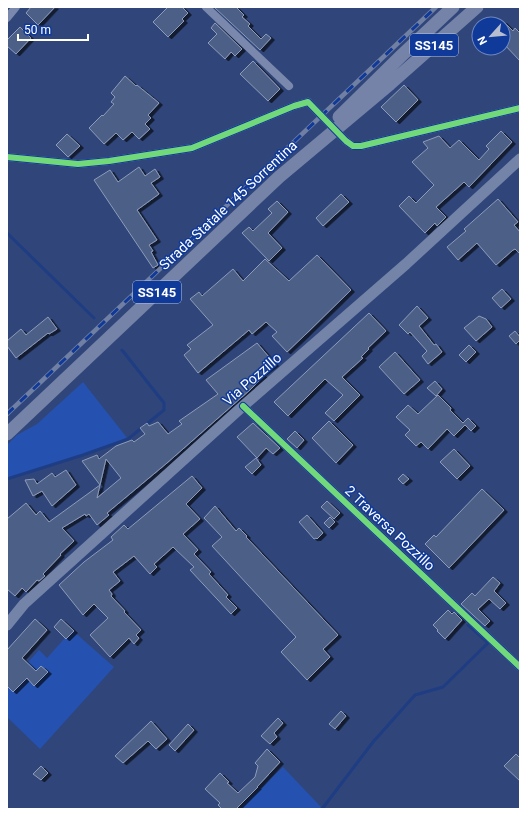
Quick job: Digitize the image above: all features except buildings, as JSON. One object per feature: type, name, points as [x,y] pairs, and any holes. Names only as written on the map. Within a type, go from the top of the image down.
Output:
[{"type":"highway","points":[[309,152],[346,109],[453,7]]},
{"type":"highway","name":"Strada Statale 145 Sorrentina","points":[[7,434],[273,183],[390,84],[477,7]]},
{"type":"main road","name":"Via Pozzillo","points":[[7,625],[24,604],[243,406],[412,259],[520,159]]},
{"type":"street","points":[[7,18],[16,7]]},
{"type":"street","points":[[206,7],[289,86]]},
{"type":"street","points":[[7,157],[78,164],[109,161],[192,148],[294,106],[308,102],[346,141],[353,146],[361,146],[520,108]]},
{"type":"street","name":"2 Traversa Pozzillo","points":[[243,406],[520,667]]},
{"type":"shaded area","points":[[83,382],[128,439],[7,479],[7,445],[17,435],[37,424]]},
{"type":"shaded area","points":[[72,630],[114,667],[40,749],[7,717],[7,686],[39,650],[47,658]]},
{"type":"shaded area","points":[[283,767],[321,807],[319,809],[239,809]]},
{"type":"waterway","points":[[7,233],[94,318]]},
{"type":"waterway","points":[[7,479],[128,439],[164,410],[164,403],[122,350]]},
{"type":"waterway","points":[[322,809],[373,742],[415,695],[443,687],[488,643],[468,625]]},
{"type":"railway","points":[[7,414],[436,7]]},
{"type":"cycle path","points":[[7,157],[78,164],[109,161],[192,148],[294,106],[308,102],[346,141],[353,146],[361,146],[520,108]]},
{"type":"cycle path","points":[[243,406],[520,667]]}]
